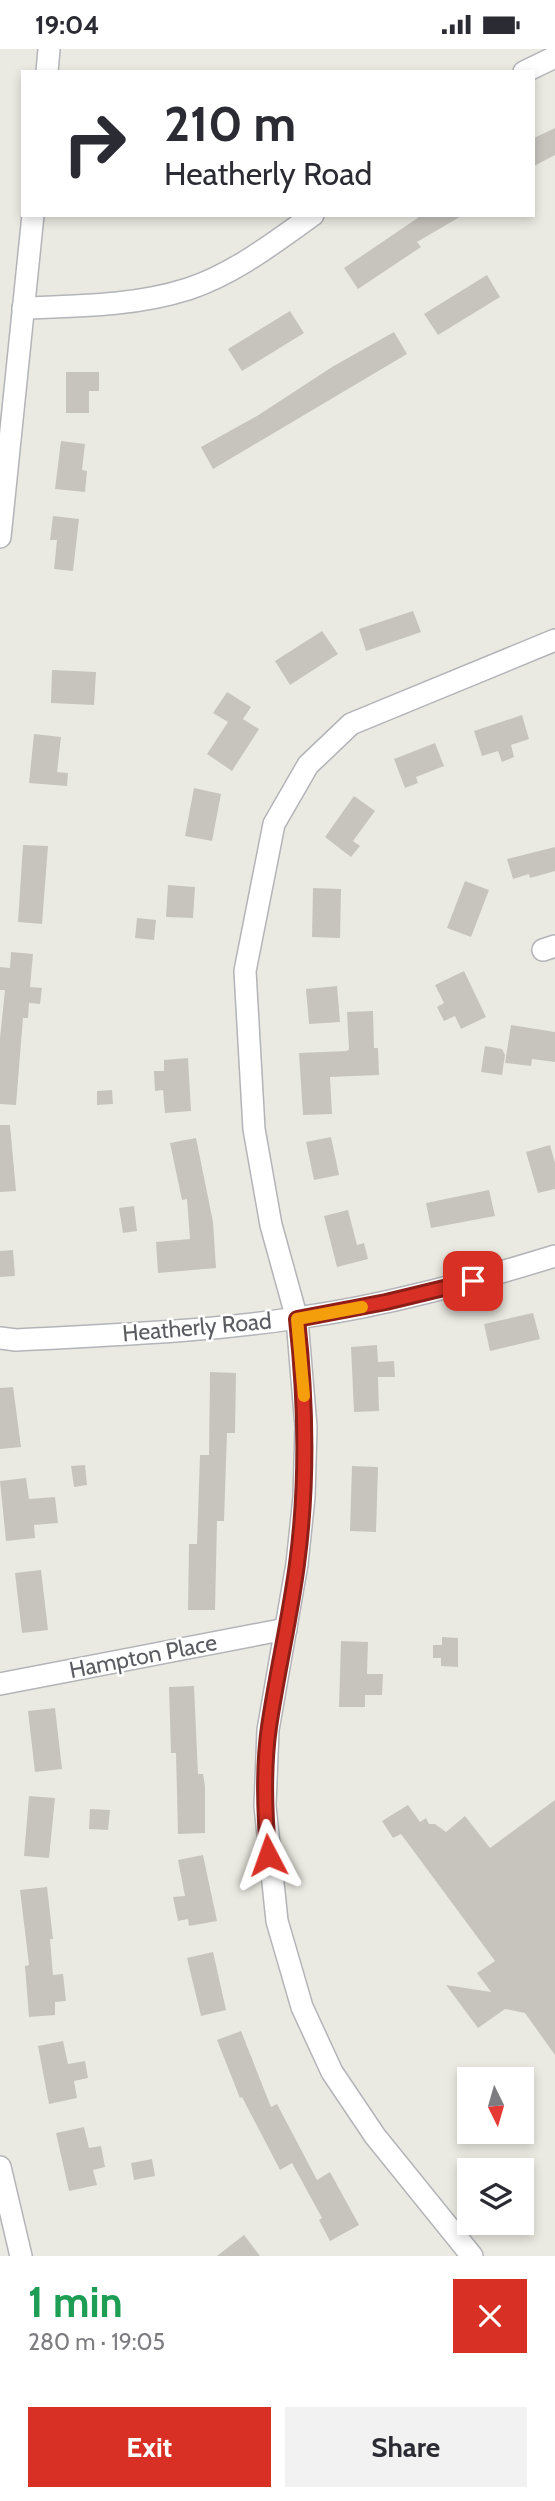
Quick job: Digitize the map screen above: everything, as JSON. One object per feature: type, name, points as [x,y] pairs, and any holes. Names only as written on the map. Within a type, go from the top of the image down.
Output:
[{"type":"street","points":[[47,70],[49,49]]},
{"type":"street","points":[[528,70],[555,57]]},
{"type":"street","points":[[0,537],[15,320],[33,217]]},
{"type":"street","points":[[15,320],[189,289],[230,271],[310,217]]},
{"type":"street","points":[[472,2256],[375,2136],[332,2073],[298,1995],[277,1921],[265,1807],[268,1730],[297,1564],[304,1497],[306,1427],[297,1319],[271,1225],[254,1129],[244,971],[274,824],[308,765],[351,725],[555,640]]},
{"type":"street","name":"Heatherly Road","points":[[0,1338],[16,1340],[166,1331],[297,1319],[386,1302],[473,1281],[555,1256]]},
{"type":"street","name":"Hampton Place","points":[[0,1684],[286,1629]]},
{"type":"street","points":[[0,2167],[21,2256]]},
{"type":"building","points":[[555,128],[555,155],[535,165],[535,138]]},
{"type":"building","points":[[419,217],[460,217],[417,242],[421,247],[358,289],[344,268]]},
{"type":"building","points":[[487,275],[500,297],[438,335],[424,314]]},
{"type":"building","points":[[290,311],[304,333],[242,371],[228,349]]},
{"type":"building","points":[[394,332],[407,354],[213,469],[201,447]]},
{"type":"building","points":[[66,372],[99,372],[99,391],[89,391],[89,413],[66,413]]},
{"type":"building","points":[[61,441],[85,444],[82,470],[87,471],[85,492],[55,489]]},
{"type":"building","points":[[53,516],[79,519],[73,571],[54,569],[57,540],[50,540]]},
{"type":"building","points":[[413,611],[421,632],[366,651],[359,629]]},
{"type":"building","points":[[322,631],[338,654],[290,685],[275,661]]},
{"type":"building","points":[[52,670],[96,672],[94,705],[51,703]]},
{"type":"building","points":[[227,692],[251,707],[243,719],[259,729],[232,771],[207,754],[228,722],[213,713]]},
{"type":"building","points":[[522,715],[529,739],[511,745],[514,757],[502,762],[498,751],[482,756],[474,731]]},
{"type":"building","points":[[34,734],[61,737],[57,772],[68,773],[67,786],[29,783]]},
{"type":"building","points":[[435,743],[444,766],[416,777],[418,783],[405,788],[394,759]]},
{"type":"building","points":[[194,788],[221,794],[212,841],[185,836]]},
{"type":"building","points":[[354,796],[375,811],[353,841],[360,846],[351,857],[325,837]]},
{"type":"building","points":[[23,845],[48,846],[42,924],[18,922]]},
{"type":"building","points":[[555,847],[555,871],[530,878],[529,874],[513,879],[507,859]]},
{"type":"building","points":[[465,881],[489,890],[471,937],[447,928]]},
{"type":"building","points":[[168,885],[195,887],[193,918],[166,917]]},
{"type":"building","points":[[313,888],[341,889],[340,938],[312,937]]},
{"type":"building","points":[[137,918],[156,920],[154,940],[135,938]]},
{"type":"building","points":[[11,952],[33,954],[30,987],[42,988],[40,1004],[29,1003],[28,1018],[23,1018],[16,1105],[0,1104],[0,1038],[5,990],[0,990],[0,967],[10,968]]},
{"type":"building","points":[[464,971],[486,1017],[461,1029],[455,1016],[444,1021],[437,1007],[444,1003],[435,985]]},
{"type":"building","points":[[337,986],[340,1022],[309,1024],[306,989]]},
{"type":"building","points":[[373,1011],[374,1048],[378,1048],[379,1075],[330,1077],[332,1114],[303,1115],[299,1053],[347,1051],[347,1012]]},
{"type":"building","points":[[511,1025],[555,1032],[555,1062],[532,1059],[531,1066],[505,1063]]},
{"type":"building","points":[[485,1046],[502,1049],[505,1055],[502,1075],[481,1072]]},
{"type":"building","points":[[188,1058],[191,1111],[165,1113],[163,1090],[155,1091],[154,1071],[164,1071],[164,1060]]},
{"type":"building","points":[[112,1090],[113,1104],[97,1105],[97,1091]]},
{"type":"building","points":[[0,1125],[10,1125],[16,1191],[0,1192]]},
{"type":"building","points":[[331,1137],[339,1175],[314,1180],[306,1142]]},
{"type":"building","points":[[196,1138],[213,1222],[216,1268],[158,1273],[156,1242],[190,1239],[187,1199],[182,1200],[170,1143]]},
{"type":"building","points":[[550,1145],[555,1163],[555,1189],[538,1193],[526,1152]]},
{"type":"building","points":[[489,1190],[495,1216],[431,1228],[426,1203]]},
{"type":"building","points":[[134,1206],[137,1231],[123,1233],[119,1208]]},
{"type":"building","points":[[348,1210],[357,1245],[364,1243],[368,1259],[337,1267],[324,1216]]},
{"type":"building","points":[[13,1250],[15,1276],[0,1277],[0,1251]]},
{"type":"building","points":[[533,1313],[540,1339],[490,1351],[484,1324]]},
{"type":"building","points":[[377,1345],[378,1362],[394,1361],[395,1377],[378,1377],[379,1411],[354,1412],[351,1347]]},
{"type":"building","points":[[210,1372],[236,1373],[235,1433],[227,1433],[224,1521],[217,1521],[215,1610],[188,1610],[189,1544],[197,1544],[200,1455],[209,1455]]},
{"type":"building","points":[[13,1387],[21,1447],[0,1449],[0,1388]]},
{"type":"building","points":[[85,1465],[87,1485],[74,1487],[71,1466]]},
{"type":"building","points":[[352,1466],[378,1467],[376,1532],[350,1531]]},
{"type":"building","points":[[26,1478],[29,1499],[55,1497],[58,1523],[34,1525],[35,1538],[6,1541],[0,1481]]},
{"type":"building","points":[[41,1570],[48,1630],[22,1633],[15,1573]]},
{"type":"building","points":[[442,1637],[458,1638],[458,1667],[441,1666],[441,1658],[433,1658],[433,1645],[442,1645]]},
{"type":"building","points":[[341,1641],[368,1642],[367,1674],[383,1674],[382,1695],[365,1695],[365,1707],[339,1707]]},
{"type":"building","points":[[194,1686],[198,1774],[203,1774],[205,1786],[205,1833],[178,1834],[176,1753],[171,1753],[169,1687]]},
{"type":"building","points":[[55,1708],[62,1769],[35,1772],[28,1711]]},
{"type":"building","points":[[29,1796],[55,1798],[49,1858],[24,1856]]},
{"type":"building","points":[[555,1800],[555,2055],[525,2013],[505,2009],[478,2028],[446,1985],[491,1992],[477,1973],[495,1961],[401,1834],[393,1838],[382,1821],[408,1805],[420,1822],[426,1818],[429,1824],[435,1824],[446,1832],[465,1816],[490,1848]]},
{"type":"building","points":[[90,1809],[110,1810],[108,1830],[89,1829]]},
{"type":"building","points":[[203,1855],[217,1921],[189,1926],[188,1919],[178,1921],[173,1897],[185,1896],[178,1860]]},
{"type":"building","points":[[47,1887],[53,1939],[50,1939],[53,1975],[63,1974],[66,2001],[55,2002],[55,2015],[29,2017],[25,1966],[29,1965],[20,1890]]},
{"type":"building","points":[[213,1952],[226,2010],[201,2016],[187,1958]]},
{"type":"building","points":[[241,2031],[271,2107],[277,2104],[317,2180],[330,2172],[359,2225],[330,2241],[319,2220],[322,2218],[292,2163],[280,2170],[242,2097],[240,2098],[217,2040]]},
{"type":"building","points":[[63,2041],[68,2064],[85,2061],[88,2078],[74,2081],[77,2098],[49,2104],[38,2046]]},
{"type":"building","points":[[84,2127],[89,2148],[101,2146],[105,2167],[93,2170],[97,2185],[69,2191],[56,2133]]},
{"type":"building","points":[[152,2159],[155,2176],[134,2180],[131,2163]]},
{"type":"building","points":[[244,2235],[260,2256],[217,2256]]},
{"type":"slow traffic","points":[[304,1396],[297,1319],[362,1307]]},
{"type":"route","points":[[268,1855],[265,1807],[268,1730],[297,1564],[304,1497],[306,1427],[297,1319],[386,1302],[473,1281]]}]
